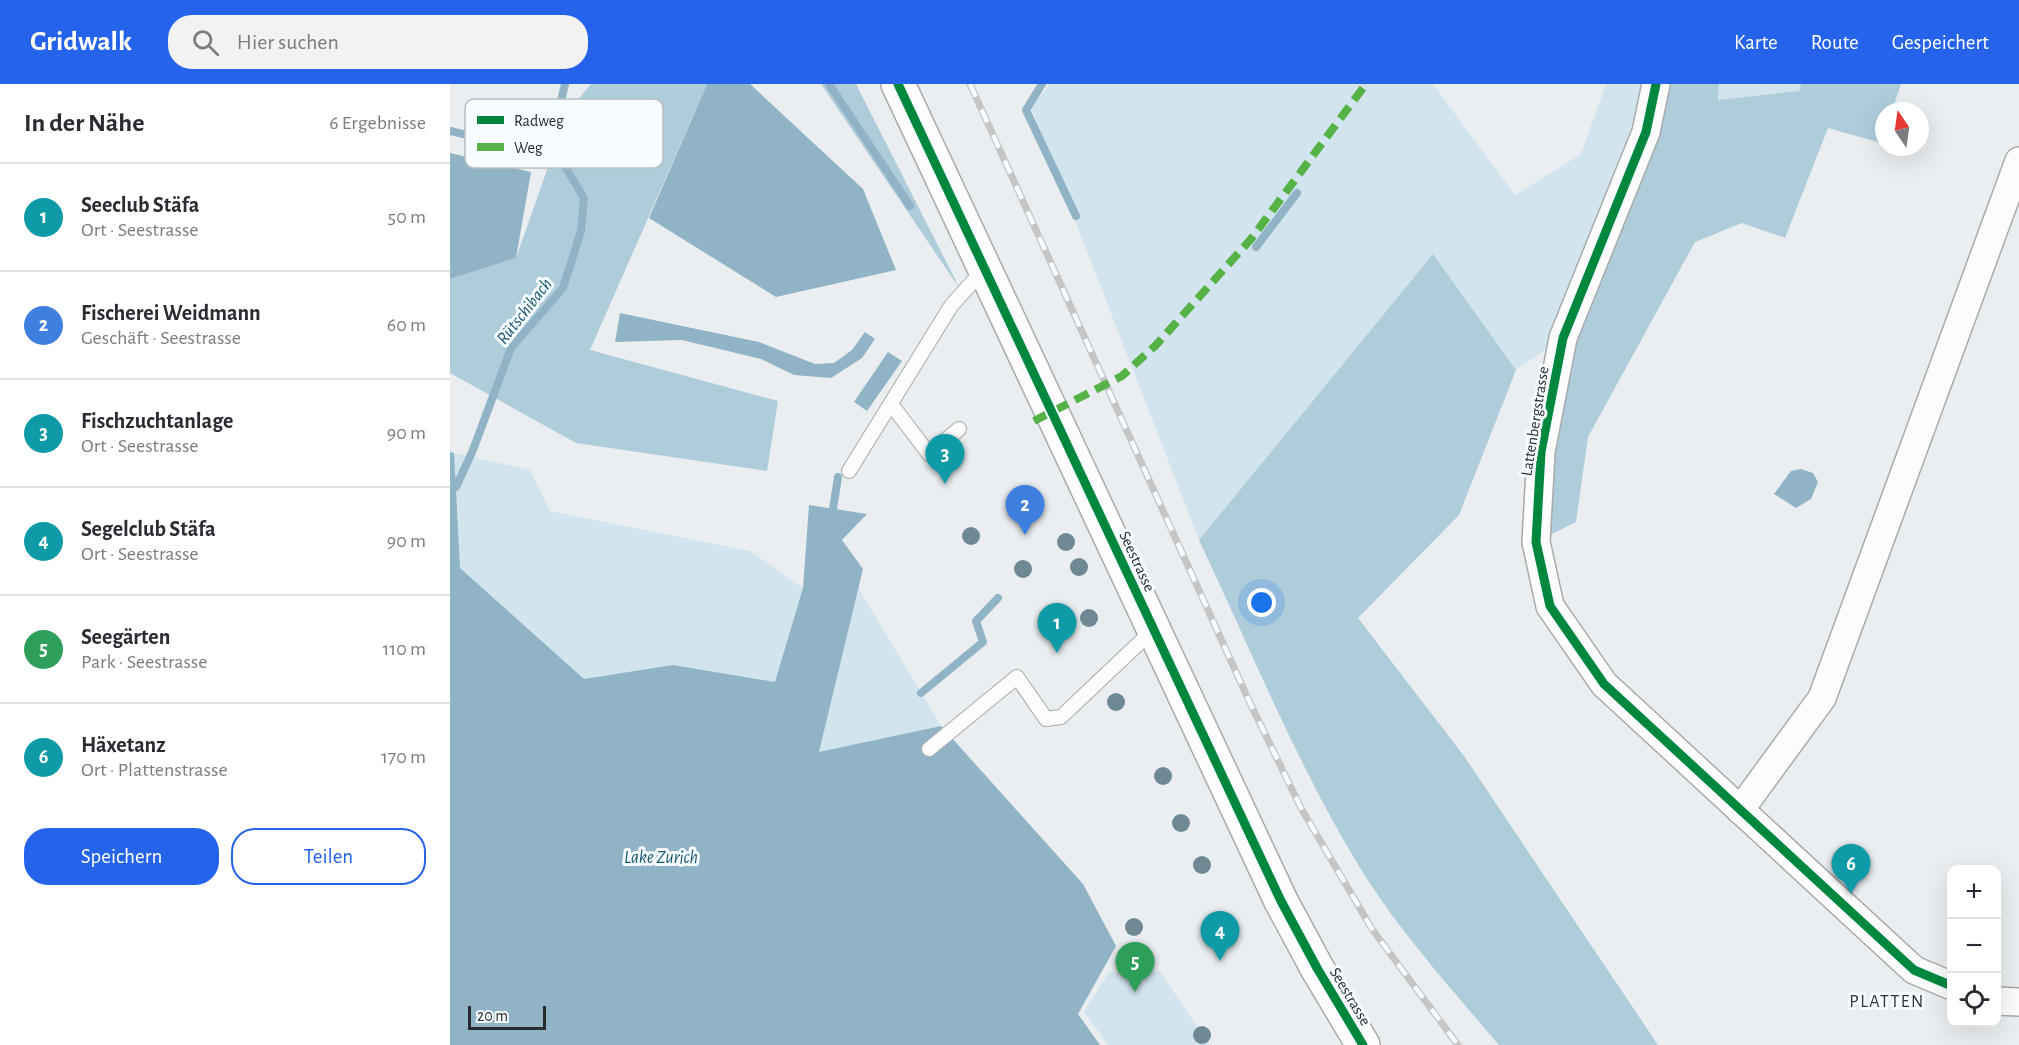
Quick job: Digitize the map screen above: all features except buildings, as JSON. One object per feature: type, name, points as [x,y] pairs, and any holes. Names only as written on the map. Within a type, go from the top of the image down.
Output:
[{"type":"main road","name":"Seestrasse","points":[[898,84],[986,267],[1281,901],[1317,968],[1363,1045]]},
{"type":"street","name":"Lattenbergstrasse","points":[[1656,84],[1646,132],[1563,338],[1541,452],[1536,542],[1550,606],[1604,684],[1914,970],[1947,984]]},
{"type":"street","points":[[1740,810],[1822,698],[2019,161]]},
{"type":"street","points":[[2001,1001],[2019,1002]]},
{"type":"lane","points":[[849,471],[951,306],[986,267]]},
{"type":"lane","points":[[891,404],[929,454],[958,429]]},
{"type":"lane","points":[[929,748],[1017,678],[1046,719],[1061,717],[1154,630]]},
{"type":"shaded area","points":[[591,84],[707,84],[590,350],[778,401],[767,471],[576,443],[450,373],[450,279],[516,258],[548,168],[663,168],[663,99],[579,99]]},
{"type":"shaded area","points":[[821,84],[856,84],[960,289]]},
{"type":"shaded area","points":[[1050,84],[1433,84],[1515,195],[1581,154],[1606,84],[1656,84],[1563,338],[1516,370],[1433,254],[1199,540],[1031,107]]},
{"type":"shaded area","points":[[1656,84],[1719,84],[1718,100],[1799,91],[1801,84],[1901,84],[1895,102],[1875,102],[1875,141],[1828,128],[1785,238],[1742,223],[1695,242],[1588,437],[1576,522],[1536,542],[1541,452]]},
{"type":"shaded area","points":[[1719,84],[1801,84],[1799,91],[1718,100]]},
{"type":"shaded area","points":[[1433,254],[1516,370],[1459,515],[1358,618],[1464,756],[1658,1045],[1499,1045],[1399,924],[1369,882],[1344,841],[1279,714],[1199,540]]},
{"type":"shaded area","points":[[450,449],[454,453],[530,470],[550,511],[750,551],[803,588],[800,638],[776,682],[575,694],[450,602]]},
{"type":"shaded area","points":[[858,588],[941,726],[1048,845],[819,752]]},
{"type":"shaded area","points":[[1109,972],[1160,972],[1210,1045],[1108,1045],[1084,1012]]},
{"type":"water","points":[[707,84],[750,84],[863,189],[896,270],[776,297],[649,218]]},
{"type":"water","points":[[450,153],[465,157],[465,168],[514,168],[531,172],[516,258],[450,279]]},
{"type":"water","points":[[620,313],[759,342],[815,364],[834,363],[852,350],[865,332],[875,339],[862,358],[831,378],[794,375],[761,359],[682,340],[615,342]]},
{"type":"water","points":[[888,352],[902,361],[867,411],[854,402]]},
{"type":"water","name":"Lake Zurich","points":[[450,452],[454,453],[460,568],[584,679],[673,665],[775,682],[803,588],[809,505],[867,514],[842,540],[863,569],[819,752],[941,726],[1083,884],[1116,946],[1078,1014],[1100,1045],[450,1045]]},
{"type":"water","points":[[1801,469],[1813,473],[1818,482],[1811,499],[1796,508],[1774,494],[1791,471]]},
{"type":"waterway","name":"Rütschibach","points":[[561,99],[565,84]]},
{"type":"waterway","points":[[829,84],[910,206]]},
{"type":"waterway","points":[[1042,84],[1026,110],[1076,216]]},
{"type":"waterway","points":[[450,131],[465,135]]},
{"type":"waterway","name":"Rütschibach","points":[[456,487],[473,450],[511,348],[563,288],[581,231],[584,198],[566,168]]},
{"type":"waterway","points":[[1256,247],[1297,193]]},
{"type":"waterway","points":[[833,509],[838,477]]},
{"type":"waterway","points":[[921,693],[983,642],[976,621],[998,598]]},
{"type":"railway","points":[[970,84],[1250,703],[1301,808],[1372,929],[1458,1045]]},
{"type":"marked path","points":[[1034,421],[1122,376],[1156,345],[1251,239],[1366,84]]},
{"type":"cycle path","points":[[898,84],[1281,901],[1317,968],[1363,1045]]},
{"type":"cycle path","points":[[1656,84],[1646,132],[1563,338],[1541,452],[1536,542],[1550,606],[1604,684],[1914,970],[1947,984]]},
{"type":"place","name":"Fischzuchtanlage","points":[[945,484]]},
{"type":"place","name":"Fischerei Weidmann","points":[[1025,535]]},
{"type":"place","name":"Seeclub Stäfa","points":[[1057,653]]},
{"type":"place","name":"Häxetanz","points":[[1851,894]]},
{"type":"place","name":"Segelclub Stäfa","points":[[1220,961]]},
{"type":"place","name":"Seegärten","points":[[1135,992]]},
{"type":"district","name":"PLATTEN","points":[[1887,1001]]}]
